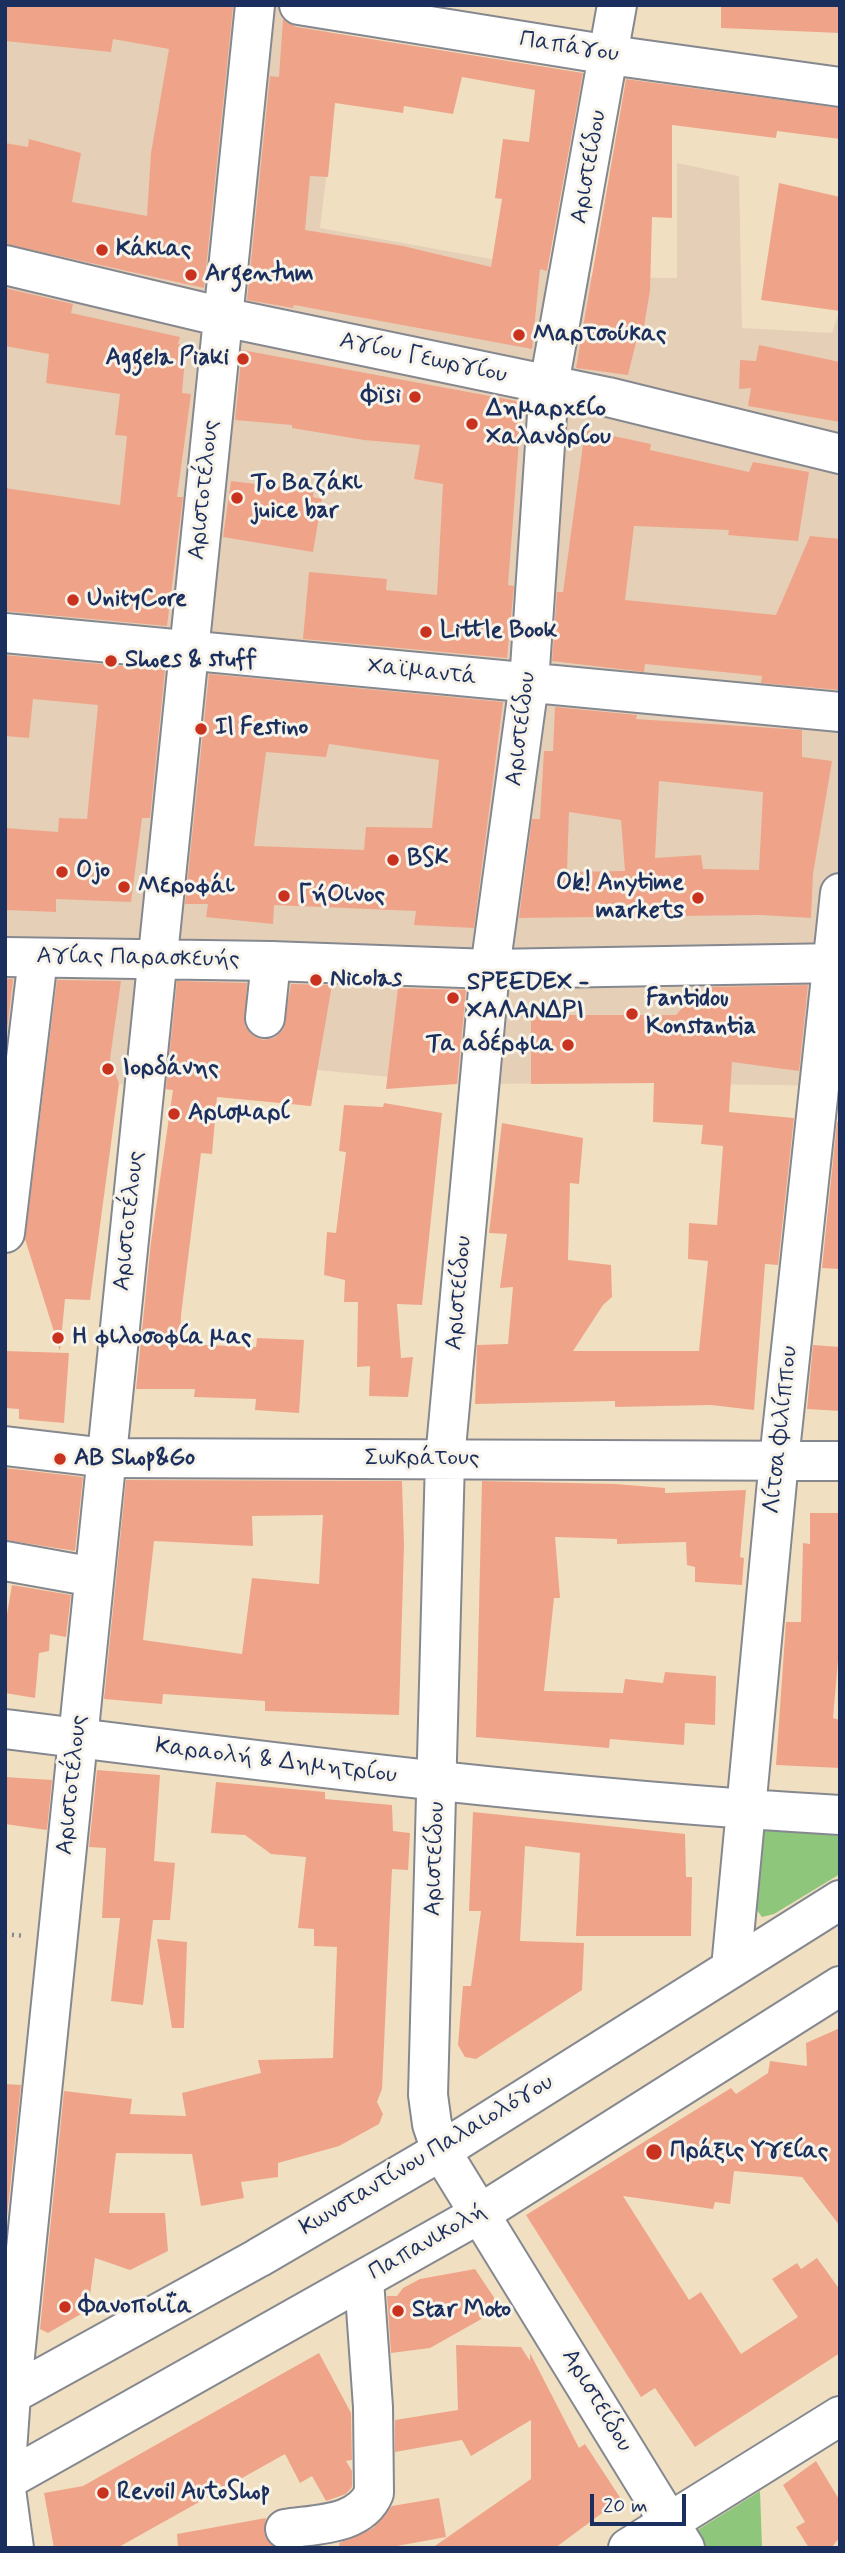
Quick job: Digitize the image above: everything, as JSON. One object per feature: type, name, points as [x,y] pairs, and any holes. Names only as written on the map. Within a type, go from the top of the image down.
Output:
[{"type":"street","name":"Αριστοτέλους","points":[[14,2548],[5,2481],[15,2263],[78,1738],[155,961],[255,5]]},
{"type":"street","name":"Παπάγου","points":[[299,5],[610,55],[840,87]]},
{"type":"street","name":"Αριστείδου","points":[[617,5],[549,385],[529,683],[490,969],[445,1459],[428,2095],[432,2124],[441,2151],[678,2535]]},
{"type":"street","name":"Αγίου Γεωργίου","points":[[5,265],[223,317],[549,385],[840,454]]},
{"type":"street","name":"Χαϊμαντά","points":[[5,632],[840,712]]},
{"type":"street","name":"Λίτσα Φιλίππου","points":[[731,1968],[779,1460],[836,963],[840,892]]},
{"type":"street","name":"Αγίας Παρασκευής","points":[[22,957],[271,961],[490,969],[836,963]]},
{"type":"street","points":[[5,1233],[22,957]]},
{"type":"street","name":"Αγίας Παρασκευής","points":[[265,1018],[271,961]]},
{"type":"street","name":"Σωκράτους","points":[[5,1446],[107,1458],[840,1461]]},
{"type":"street","points":[[5,1561],[94,1577]]},
{"type":"street","name":"Καραολή & Δημητρίου","points":[[5,1729],[438,1782],[746,1810],[840,1815]]},
{"type":"street","name":"Κωνσταντίνου Παλαιολόγου","points":[[8,2396],[258,2258],[441,2151],[840,1900]]},
{"type":"street","name":"Παπανικολή","points":[[5,2481],[481,2213],[840,1986]]},
{"type":"street","points":[[285,2529],[339,2521],[359,2513],[368,2505],[373,2493],[373,2407],[364,2280]]},
{"type":"street","points":[[628,2548],[678,2535],[840,2416]]},
{"type":"shaded area","points":[[5,5],[330,5],[322,100],[335,103],[320,228],[591,277],[677,278],[677,163],[739,176],[742,328],[832,333],[840,309],[840,1086],[705,1084],[703,1125],[653,1122],[654,1083],[464,1084],[317,1070],[311,1106],[119,1084],[90,1097],[31,1087],[5,1071]]},
{"type":"green space","points":[[765,1828],[840,1834],[840,1874],[774,1914],[762,1917],[756,1909],[759,1834]]},
{"type":"green space","points":[[760,2491],[762,2548],[704,2548],[696,2531]]},
{"type":"building","points":[[5,5],[233,7],[204,288],[5,244],[5,143],[28,147],[29,139],[81,153],[72,202],[147,216],[151,153],[169,49],[113,39],[111,52],[5,41]]},
{"type":"building","points":[[721,5],[840,5],[840,33],[721,28]]},
{"type":"building","points":[[283,19],[296,27],[583,73],[547,271],[540,269],[532,349],[294,305],[293,308],[247,300],[270,76],[279,77]],"holes":[[[462,77],[535,90],[529,142],[503,139],[495,198],[502,199],[491,267],[403,246],[305,230],[310,176],[328,177],[335,103],[403,113],[404,106],[453,114]]]},
{"type":"building","points":[[626,79],[840,108],[840,139],[777,131],[776,138],[672,125],[672,218],[652,217],[650,291],[644,326],[640,326],[628,375],[576,368]]},
{"type":"building","points":[[779,183],[840,197],[840,311],[761,300]]},
{"type":"building","points":[[5,288],[73,304],[71,313],[180,337],[178,344],[186,347],[182,393],[191,394],[177,497],[183,497],[167,626],[5,611],[5,488],[120,505],[127,436],[115,435],[120,394],[46,383],[49,354],[5,346]]},
{"type":"building","points":[[759,345],[840,362],[840,422],[748,406],[751,388],[739,389],[740,360],[756,361]]},
{"type":"building","points":[[242,350],[522,402],[508,585],[514,586],[507,658],[303,639],[309,572],[387,579],[386,590],[437,595],[443,484],[414,479],[420,445],[364,440],[292,428],[292,425],[235,420]]},
{"type":"building","points":[[585,430],[651,444],[650,450],[749,472],[753,462],[809,472],[798,541],[728,535],[729,530],[634,526],[625,600],[776,615],[810,536],[840,539],[840,690],[761,683],[762,676],[645,664],[644,672],[552,661],[557,592],[563,592]]},
{"type":"building","points":[[231,481],[314,491],[313,497],[322,499],[313,552],[223,537]]},
{"type":"building","points":[[5,655],[165,670],[150,818],[142,818],[131,902],[56,899],[56,912],[5,910],[5,828],[58,832],[59,818],[87,819],[98,705],[33,699],[29,738],[5,736]]},
{"type":"building","points":[[209,674],[503,702],[474,928],[414,925],[416,911],[274,905],[273,924],[206,917],[208,904],[185,904]],"holes":[[[329,744],[439,760],[432,828],[366,827],[364,850],[254,846],[266,752],[326,757]]]},
{"type":"building","points":[[555,707],[637,715],[636,719],[802,730],[802,757],[832,761],[813,874],[811,918],[761,915],[519,918],[532,819],[540,819],[544,751],[553,751]],"holes":[[[659,781],[763,792],[759,870],[703,869],[701,855],[655,858]],[[569,812],[621,820],[625,871],[567,872]]]},
{"type":"building","points":[[5,979],[13,979],[5,1047]]},
{"type":"building","points":[[57,980],[121,981],[110,1059],[119,1084],[90,1300],[65,1299],[60,1351],[25,1239]]},
{"type":"building","points":[[177,981],[247,983],[245,1026],[252,1035],[263,1040],[274,1038],[283,1030],[291,984],[332,985],[311,1106],[217,1097],[212,1154],[201,1153],[181,1315],[180,1344],[256,1347],[257,1338],[304,1340],[299,1413],[255,1410],[256,1399],[194,1397],[195,1389],[136,1389],[151,1242],[173,1090],[166,1089]]},
{"type":"building","points":[[808,985],[799,1071],[732,1062],[729,1112],[794,1118],[778,1265],[765,1264],[754,1410],[711,1405],[615,1407],[615,1401],[475,1404],[477,1345],[508,1344],[513,1287],[500,1288],[507,1234],[489,1233],[502,1123],[583,1138],[579,1184],[570,1183],[568,1260],[611,1265],[612,1297],[603,1305],[573,1351],[699,1351],[708,1261],[688,1259],[689,1223],[717,1225],[723,1146],[701,1144],[703,1125],[653,1122],[654,1083],[531,1084],[531,1015],[676,1015],[690,999],[710,995],[710,987]]},
{"type":"building","points":[[398,988],[466,990],[457,1084],[386,1089]]},
{"type":"building","points":[[384,1103],[442,1113],[422,1305],[397,1304],[401,1358],[413,1357],[408,1397],[369,1396],[370,1366],[357,1367],[358,1302],[344,1302],[345,1280],[324,1275],[327,1232],[336,1233],[346,1152],[339,1151],[344,1105],[383,1107]]},
{"type":"building","points":[[837,1122],[840,1122],[840,1269],[822,1268]]},
{"type":"building","points":[[813,1345],[840,1347],[840,1411],[807,1409]]},
{"type":"building","points":[[5,1351],[69,1353],[64,1423],[19,1419],[19,1409],[5,1408]]},
{"type":"building","points":[[5,1468],[83,1477],[75,1551],[5,1540]]},
{"type":"building","points":[[126,1480],[402,1481],[404,1545],[399,1715],[265,1711],[265,1701],[163,1694],[162,1704],[104,1699]],"holes":[[[323,1515],[319,1584],[252,1578],[242,1654],[143,1640],[154,1541],[253,1546],[252,1516]]]},
{"type":"building","points":[[482,1481],[615,1484],[665,1488],[665,1493],[746,1490],[740,1557],[744,1558],[742,1585],[695,1582],[695,1567],[687,1565],[686,1542],[617,1544],[617,1539],[555,1537],[560,1598],[554,1598],[544,1691],[623,1693],[625,1679],[663,1683],[665,1672],[716,1676],[715,1725],[685,1723],[684,1745],[610,1739],[609,1748],[476,1737]]},
{"type":"building","points":[[810,1513],[840,1513],[840,1637],[833,1718],[840,1720],[840,1768],[776,1765],[786,1622],[801,1622],[803,1543],[810,1544]]},
{"type":"building","points":[[12,1585],[71,1595],[66,1637],[50,1634],[49,1651],[39,1653],[35,1698],[5,1693],[5,1626]]},
{"type":"building","points":[[97,1770],[160,1775],[154,1861],[175,1863],[170,1920],[153,1920],[143,2005],[111,2001],[120,1918],[102,1918],[106,1848],[89,1847]]},
{"type":"building","points":[[5,1777],[52,1780],[47,1830],[5,1824]]},
{"type":"building","points":[[216,1782],[325,1792],[325,1799],[392,1805],[393,1831],[410,1833],[408,1870],[392,1869],[382,2089],[377,2102],[383,2114],[379,2124],[339,2146],[278,2163],[278,2177],[241,2182],[244,2198],[201,2206],[192,2154],[116,2153],[109,2213],[165,2213],[168,2251],[130,2270],[95,2258],[88,2310],[48,2333],[40,2329],[64,2091],[132,2099],[130,2114],[186,2116],[182,2093],[261,2073],[258,2060],[333,2058],[337,1947],[314,1946],[314,1929],[298,1928],[306,1857],[271,1854],[245,1835],[211,1833]]},
{"type":"building","points":[[473,1812],[685,1834],[686,1877],[692,1877],[691,1936],[576,1936],[580,1853],[525,1846],[520,1941],[584,1943],[582,1990],[476,2059],[465,2057],[458,2045],[463,1986],[471,1986],[481,1911],[469,1911]]},
{"type":"building","points":[[157,1939],[187,1942],[184,2028],[172,2028]]},
{"type":"building","points":[[840,2028],[840,2226],[802,2177],[734,2171],[730,2204],[715,2202],[713,2209],[623,2196],[689,2300],[701,2292],[741,2354],[798,2317],[772,2279],[797,2263],[801,2269],[817,2258],[840,2290],[840,2353],[695,2447],[655,2388],[641,2397],[526,2215],[731,2088],[736,2094],[768,2073],[770,2061],[807,2066],[806,2043]]},
{"type":"building","points":[[5,2084],[21,2085],[5,2236]]},
{"type":"building","points":[[475,2269],[501,2308],[430,2348],[391,2353],[387,2296],[397,2296],[403,2288],[420,2279]]},
{"type":"building","points":[[456,2345],[521,2347],[530,2361],[530,2353],[579,2448],[585,2444],[621,2499],[555,2548],[432,2548],[531,2479],[531,2420],[471,2456],[462,2440],[395,2452],[395,2420],[458,2410]]},
{"type":"building","points":[[319,2353],[351,2413],[352,2460],[346,2461],[352,2471],[352,2487],[346,2494],[326,2501],[312,2476],[300,2483],[285,2454],[117,2548],[54,2548],[44,2493],[83,2486]]},
{"type":"building","points":[[816,2461],[840,2501],[840,2537],[831,2548],[809,2548],[796,2527],[805,2522],[783,2485]]},
{"type":"building","points":[[439,2498],[446,2537],[386,2548],[340,2548],[339,2543],[373,2528],[392,2506]]},
{"type":"building","points":[[266,2518],[264,2533],[275,2548],[178,2548],[177,2534]]},
{"type":"place","name":"Κάκιας","points":[[102,250]]},
{"type":"place","name":"Argentum","points":[[191,275]]},
{"type":"place","name":"Μαρτσούκας","points":[[519,335]]},
{"type":"place","name":"Aggela Piaki","points":[[243,359]]},
{"type":"place","name":"Φïsi","points":[[415,397]]},
{"type":"place","name":"Δημαρχείο Χαλανδρίου","points":[[472,424]]},
{"type":"place","name":"Το Βαζάκι juice bar","points":[[237,498]]},
{"type":"place","name":"UnityCore","points":[[73,600]]},
{"type":"place","name":"Little Book","points":[[426,632]]},
{"type":"place","name":"Shoes & stuff","points":[[111,661]]},
{"type":"place","name":"Il Festino","points":[[201,729]]},
{"type":"place","name":"BSK","points":[[393,860]]},
{"type":"place","name":"Ojo","points":[[62,872]]},
{"type":"place","name":"Μεροφάι","points":[[124,887]]},
{"type":"place","name":"ΓήΟινος","points":[[284,896]]},
{"type":"place","name":"Ok! Anytime markets","points":[[698,898]]},
{"type":"place","name":"Nicolas","points":[[316,980]]},
{"type":"place","name":"SPEEDEX - ΧΑΛΑΝΔΡΙ","points":[[453,998]]},
{"type":"place","name":"Fantidou Konstantia","points":[[632,1014]]},
{"type":"place","name":"Τα αδέρφια","points":[[568,1045]]},
{"type":"place","name":"Ιορδάνης","points":[[108,1069]]},
{"type":"place","name":"Αρισμαρί","points":[[174,1114]]},
{"type":"place","name":"Η φιλοσοφία μας","points":[[58,1338]]},
{"type":"place","name":"ΑΒ Shop&Go","points":[[60,1459]]},
{"type":"place","name":"Πράξις Υγείας","points":[[654,2152]]},
{"type":"place","name":"Φανοποιΐα","points":[[65,2307]]},
{"type":"place","name":"Star Moto","points":[[398,2311]]},
{"type":"place","name":"Revoil AutoShop","points":[[103,2493]]}]
